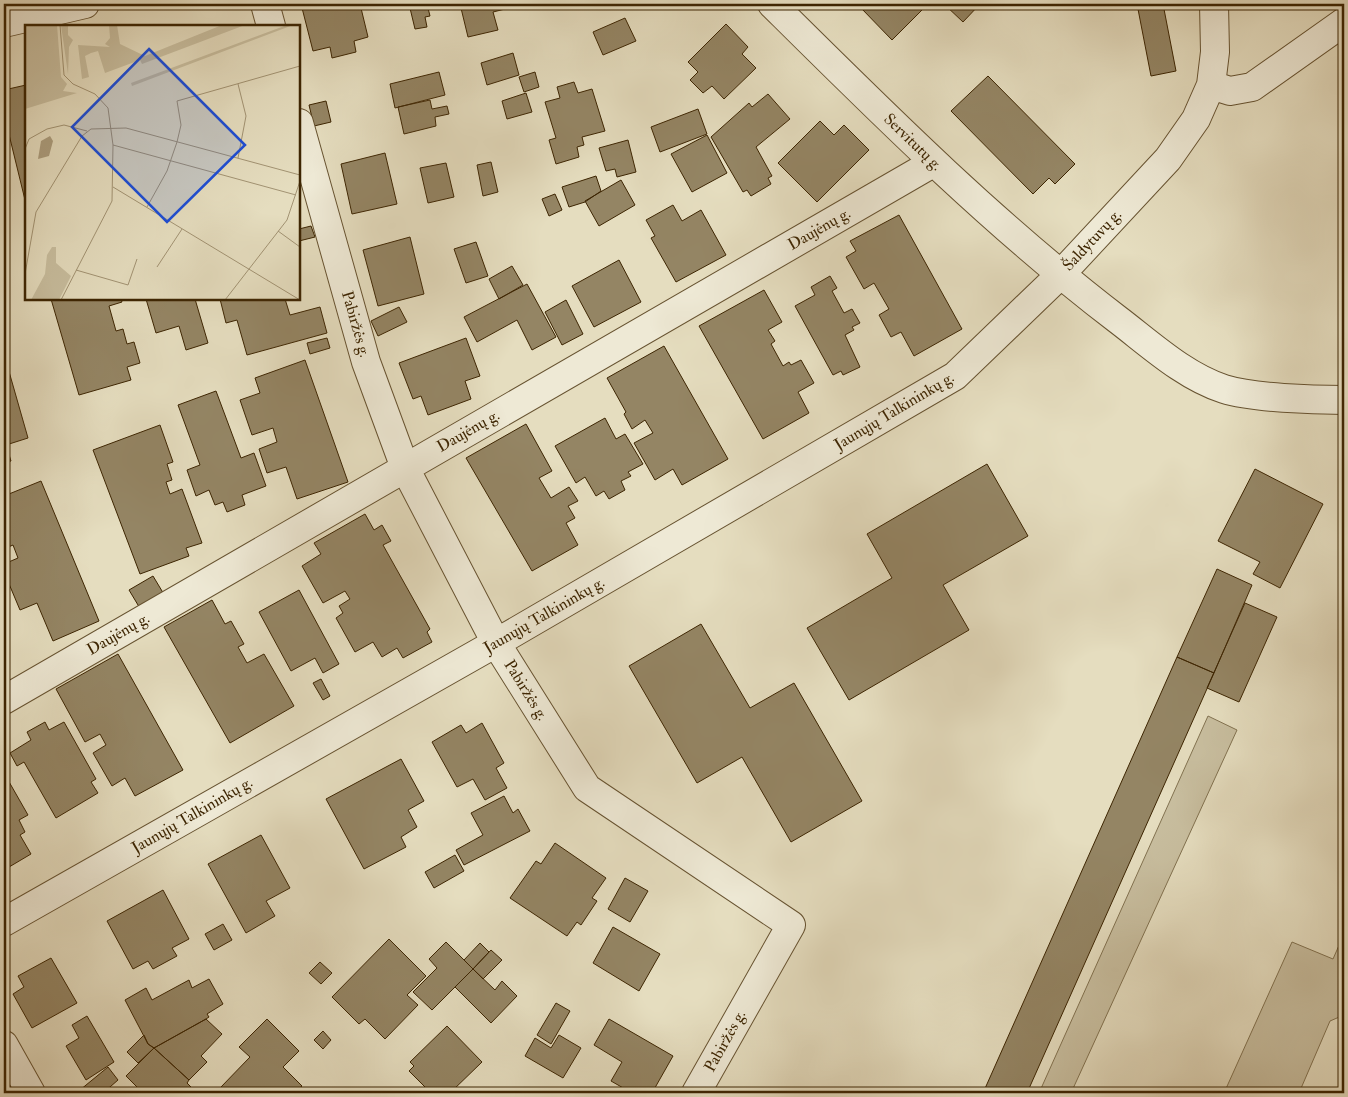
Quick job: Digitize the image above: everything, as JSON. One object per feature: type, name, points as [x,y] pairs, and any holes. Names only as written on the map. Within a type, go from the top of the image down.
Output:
[{"type":"street","points":[[4,23],[85,4]]},
{"type":"street","points":[[265,4],[272,25]]},
{"type":"street","name":"Servitutų g.","points":[[772,4],[933,163],[1060,275]]},
{"type":"street","name":"Šaldytuvų g.","points":[[1214,4],[1215,52],[1211,85],[1196,119],[1168,158],[1060,275],[1184,369],[1224,389],[1262,395],[1344,400]]},
{"type":"street","points":[[1211,85],[1230,91],[1252,87],[1344,22]]},
{"type":"street","name":"Pabiržės g.","points":[[300,127],[366,362],[405,468],[496,643],[587,788],[791,925],[696,1093]]},
{"type":"street","name":"Daujėnų g.","points":[[4,700],[933,163]]},
{"type":"street","name":"Jaunųjų Talkininkų g.","points":[[4,922],[496,643],[955,376],[1060,275]]},
{"type":"street","points":[[4,1046],[31,1093]]},
{"type":"shaded area","points":[[1208,716],[1237,730],[1071,1093],[1039,1093]]},
{"type":"shaded area","points":[[1344,934],[1344,1015],[1330,1021],[1299,1093],[1224,1093],[1292,942],[1333,959]]},
{"type":"building","points":[[301,4],[360,4],[368,37],[354,41],[356,52],[332,58],[330,47],[313,51]]},
{"type":"building","points":[[409,4],[427,4],[430,16],[425,17],[427,27],[415,29]]},
{"type":"building","points":[[460,4],[521,5],[493,12],[498,30],[468,37]]},
{"type":"building","points":[[866,4],[928,4],[892,40],[861,8]]},
{"type":"building","points":[[944,4],[980,4],[963,22]]},
{"type":"building","points":[[1137,4],[1163,4],[1176,71],[1151,76]]},
{"type":"building","points":[[625,18],[636,41],[603,55],[593,32]]},
{"type":"building","points":[[726,24],[748,47],[742,54],[756,68],[724,99],[712,86],[703,93],[690,80],[698,72],[688,62]]},
{"type":"building","points":[[513,53],[519,75],[487,85],[481,63]]},
{"type":"building","points":[[439,72],[445,95],[395,108],[390,84]]},
{"type":"building","points":[[535,72],[539,87],[524,92],[519,77]]},
{"type":"building","points":[[988,76],[1075,164],[1055,184],[1049,178],[1033,194],[951,111]]},
{"type":"building","points":[[574,82],[578,93],[592,89],[605,131],[582,137],[584,145],[577,147],[579,157],[556,164],[549,140],[556,138],[545,102],[560,98],[557,87]]},
{"type":"building","points":[[25,85],[25,200],[4,114],[4,90]]},
{"type":"building","points":[[526,93],[532,112],[507,119],[502,101]]},
{"type":"building","points":[[768,94],[790,119],[756,147],[772,176],[768,178],[771,184],[751,196],[747,190],[743,192],[711,137],[749,103],[752,107]]},
{"type":"building","points":[[430,100],[432,109],[447,106],[449,114],[435,117],[436,126],[404,134],[398,107]]},
{"type":"building","points":[[326,101],[331,122],[314,126],[309,105]]},
{"type":"building","points":[[698,109],[707,134],[660,152],[651,127]]},
{"type":"building","points":[[820,121],[834,135],[844,125],[869,150],[817,202],[778,163]]},
{"type":"building","points":[[707,135],[727,173],[692,192],[671,154]]},
{"type":"building","points":[[628,140],[636,172],[617,177],[615,169],[606,171],[599,148]]},
{"type":"building","points":[[385,153],[397,204],[352,214],[341,164]]},
{"type":"building","points":[[491,162],[498,192],[483,196],[477,165]]},
{"type":"building","points":[[446,163],[454,197],[428,203],[420,168]]},
{"type":"building","points":[[596,176],[601,191],[585,202],[569,207],[562,187]]},
{"type":"building","points":[[621,180],[635,205],[599,226],[585,201]]},
{"type":"building","points":[[555,194],[562,210],[549,216],[542,199]]},
{"type":"building","points":[[673,205],[682,221],[701,210],[726,255],[676,282],[651,238],[655,236],[646,220]]},
{"type":"building","points":[[899,215],[962,329],[914,356],[901,332],[891,337],[879,315],[889,309],[874,283],[864,289],[846,257],[856,251],[850,241]]},
{"type":"building","points":[[311,226],[315,237],[300,241],[300,229]]},
{"type":"building","points":[[410,237],[424,294],[378,306],[363,250]]},
{"type":"building","points":[[476,242],[488,276],[466,283],[454,249]]},
{"type":"building","points":[[619,260],[641,302],[594,327],[572,286]]},
{"type":"building","points":[[512,266],[523,285],[499,299],[489,279]]},
{"type":"building","points":[[830,276],[837,288],[832,291],[844,313],[852,309],[860,323],[852,327],[854,330],[845,335],[860,367],[843,375],[841,371],[833,375],[795,306],[815,295],[811,287]]},
{"type":"building","points":[[527,284],[556,337],[532,350],[517,320],[477,342],[464,317]]},
{"type":"building","points":[[764,290],[782,322],[768,330],[775,341],[771,344],[783,366],[789,362],[791,365],[801,360],[814,383],[798,392],[809,413],[763,439],[699,326]]},
{"type":"building","points":[[51,300],[121,300],[122,302],[109,306],[116,331],[123,329],[127,344],[134,342],[140,363],[127,367],[131,380],[79,395]]},
{"type":"building","points":[[146,300],[195,300],[208,343],[186,350],[179,326],[156,333]]},
{"type":"building","points":[[220,300],[285,300],[290,315],[320,307],[327,333],[247,355],[237,320],[226,323]]},
{"type":"building","points":[[566,300],[583,334],[562,345],[545,312]]},
{"type":"building","points":[[399,307],[407,322],[378,336],[371,321]]},
{"type":"building","points":[[327,338],[330,348],[310,354],[307,343]]},
{"type":"building","points":[[466,338],[480,376],[465,381],[471,399],[428,415],[421,396],[413,399],[399,363]]},
{"type":"building","points":[[664,346],[728,459],[682,485],[673,469],[655,480],[634,443],[653,433],[645,420],[632,429],[624,414],[626,412],[607,378]]},
{"type":"building","points":[[4,354],[28,438],[6,445],[11,461],[4,463]]},
{"type":"building","points":[[305,360],[348,482],[297,499],[286,467],[267,473],[259,449],[277,442],[273,428],[252,435],[240,400],[260,393],[255,378]]},
{"type":"building","points":[[216,391],[241,458],[254,453],[266,486],[242,495],[245,505],[227,512],[223,502],[215,505],[209,490],[196,496],[187,470],[200,465],[178,405]]},
{"type":"building","points":[[605,418],[616,439],[625,434],[643,464],[628,472],[631,476],[621,481],[625,490],[609,499],[604,491],[596,496],[585,477],[576,483],[555,446]]},
{"type":"building","points":[[526,424],[552,471],[539,478],[551,498],[569,487],[578,501],[568,506],[575,518],[566,523],[578,545],[532,571],[466,458]]},
{"type":"building","points":[[160,425],[173,462],[167,464],[172,480],[166,482],[170,494],[182,489],[202,543],[186,548],[189,556],[140,574],[93,450]]},
{"type":"building","points":[[987,464],[1028,536],[943,585],[969,630],[849,700],[807,628],[892,578],[867,534]]},
{"type":"building","points":[[1255,469],[1323,504],[1280,588],[1253,574],[1260,562],[1218,541]]},
{"type":"building","points":[[41,481],[99,621],[53,641],[37,603],[20,610],[4,572],[4,564],[18,558],[13,545],[6,548],[4,543],[4,522],[6,521],[4,516],[4,496]]},
{"type":"building","points":[[365,514],[374,530],[382,525],[391,541],[383,545],[430,629],[427,632],[432,642],[403,658],[397,648],[382,657],[373,642],[355,652],[336,618],[343,613],[339,606],[350,599],[345,591],[323,603],[302,566],[321,554],[314,543]]},
{"type":"building","points":[[1217,569],[1252,585],[1214,673],[1177,657]]},
{"type":"building","points":[[153,576],[165,596],[141,610],[129,590]]},
{"type":"building","points":[[299,590],[339,664],[323,673],[315,658],[291,671],[259,612]]},
{"type":"building","points":[[212,600],[225,624],[231,621],[244,644],[238,647],[247,663],[264,654],[294,706],[230,743],[164,627]]},
{"type":"building","points":[[1245,603],[1277,617],[1239,702],[1207,688]]},
{"type":"building","points":[[701,624],[750,708],[794,683],[862,801],[791,842],[742,757],[697,783],[629,666]]},
{"type":"building","points":[[118,654],[183,770],[135,796],[125,778],[112,786],[93,753],[106,745],[100,734],[85,742],[56,689]]},
{"type":"building","points":[[1177,657],[1214,673],[1027,1093],[983,1093]]},
{"type":"building","points":[[321,679],[330,696],[323,700],[313,683]]},
{"type":"building","points":[[45,722],[49,730],[64,722],[96,779],[91,782],[98,793],[56,818],[24,762],[17,766],[10,753],[31,740],[27,732]]},
{"type":"building","points":[[482,723],[504,763],[496,768],[507,788],[485,800],[473,779],[457,787],[432,742],[461,725],[466,733]]},
{"type":"building","points":[[401,759],[424,801],[408,810],[417,827],[401,837],[406,847],[364,869],[326,799]]},
{"type":"building","points":[[4,773],[28,815],[19,820],[25,832],[20,835],[31,854],[4,870]]},
{"type":"building","points":[[504,796],[513,813],[518,809],[530,831],[464,865],[456,850],[483,835],[471,813]]},
{"type":"building","points":[[261,835],[290,888],[266,901],[275,916],[246,933],[208,864]]},
{"type":"building","points":[[555,843],[606,878],[592,898],[597,901],[581,925],[577,922],[567,936],[510,898],[536,861],[541,864]]},
{"type":"building","points":[[455,855],[464,871],[434,888],[425,872]]},
{"type":"building","points":[[625,878],[648,891],[630,922],[608,909]]},
{"type":"building","points":[[163,890],[189,939],[172,948],[177,956],[153,969],[148,961],[133,969],[107,921]]},
{"type":"building","points":[[223,924],[232,940],[214,950],[205,934]]},
{"type":"building","points":[[613,927],[660,954],[639,991],[593,963]]},
{"type":"building","points":[[389,939],[426,976],[407,995],[418,1005],[385,1039],[365,1019],[359,1024],[332,997]]},
{"type":"building","points":[[446,942],[473,969],[432,1010],[413,992],[437,968],[429,959]]},
{"type":"building","points":[[480,943],[489,952],[473,969],[464,960]]},
{"type":"building","points":[[491,950],[502,960],[483,979],[473,969]]},
{"type":"building","points":[[51,958],[77,1003],[32,1028],[13,994],[24,987],[18,976]]},
{"type":"building","points":[[320,962],[332,973],[321,984],[309,973]]},
{"type":"building","points":[[473,969],[495,990],[502,981],[517,996],[491,1023],[455,987]]},
{"type":"building","points":[[209,979],[223,1004],[207,1014],[209,1017],[206,1019],[154,1048],[148,1044],[125,1000],[146,988],[152,1000],[189,980],[192,988]]},
{"type":"building","points":[[556,1003],[570,1011],[551,1044],[537,1035]]},
{"type":"building","points":[[87,1016],[114,1062],[86,1080],[66,1046],[79,1038],[72,1025]]},
{"type":"building","points":[[206,1019],[222,1034],[201,1056],[207,1062],[189,1080],[154,1048]]},
{"type":"building","points":[[267,1019],[299,1051],[283,1067],[302,1086],[294,1093],[227,1093],[221,1087],[250,1057],[239,1047]]},
{"type":"building","points":[[609,1019],[673,1056],[652,1093],[632,1093],[611,1081],[622,1062],[594,1045]]},
{"type":"building","points":[[447,1026],[482,1062],[450,1093],[431,1093],[409,1071],[414,1066],[410,1062]]},
{"type":"building","points":[[323,1031],[331,1040],[323,1049],[314,1040]]},
{"type":"building","points":[[144,1035],[148,1044],[154,1048],[138,1063],[127,1052]]},
{"type":"building","points":[[559,1035],[581,1048],[563,1078],[525,1056],[535,1038],[551,1048]]},
{"type":"building","points":[[154,1048],[189,1080],[187,1083],[197,1093],[152,1093],[148,1089],[143,1093],[126,1076]]},
{"type":"building","points":[[108,1067],[118,1080],[103,1093],[83,1093],[80,1090]]}]
